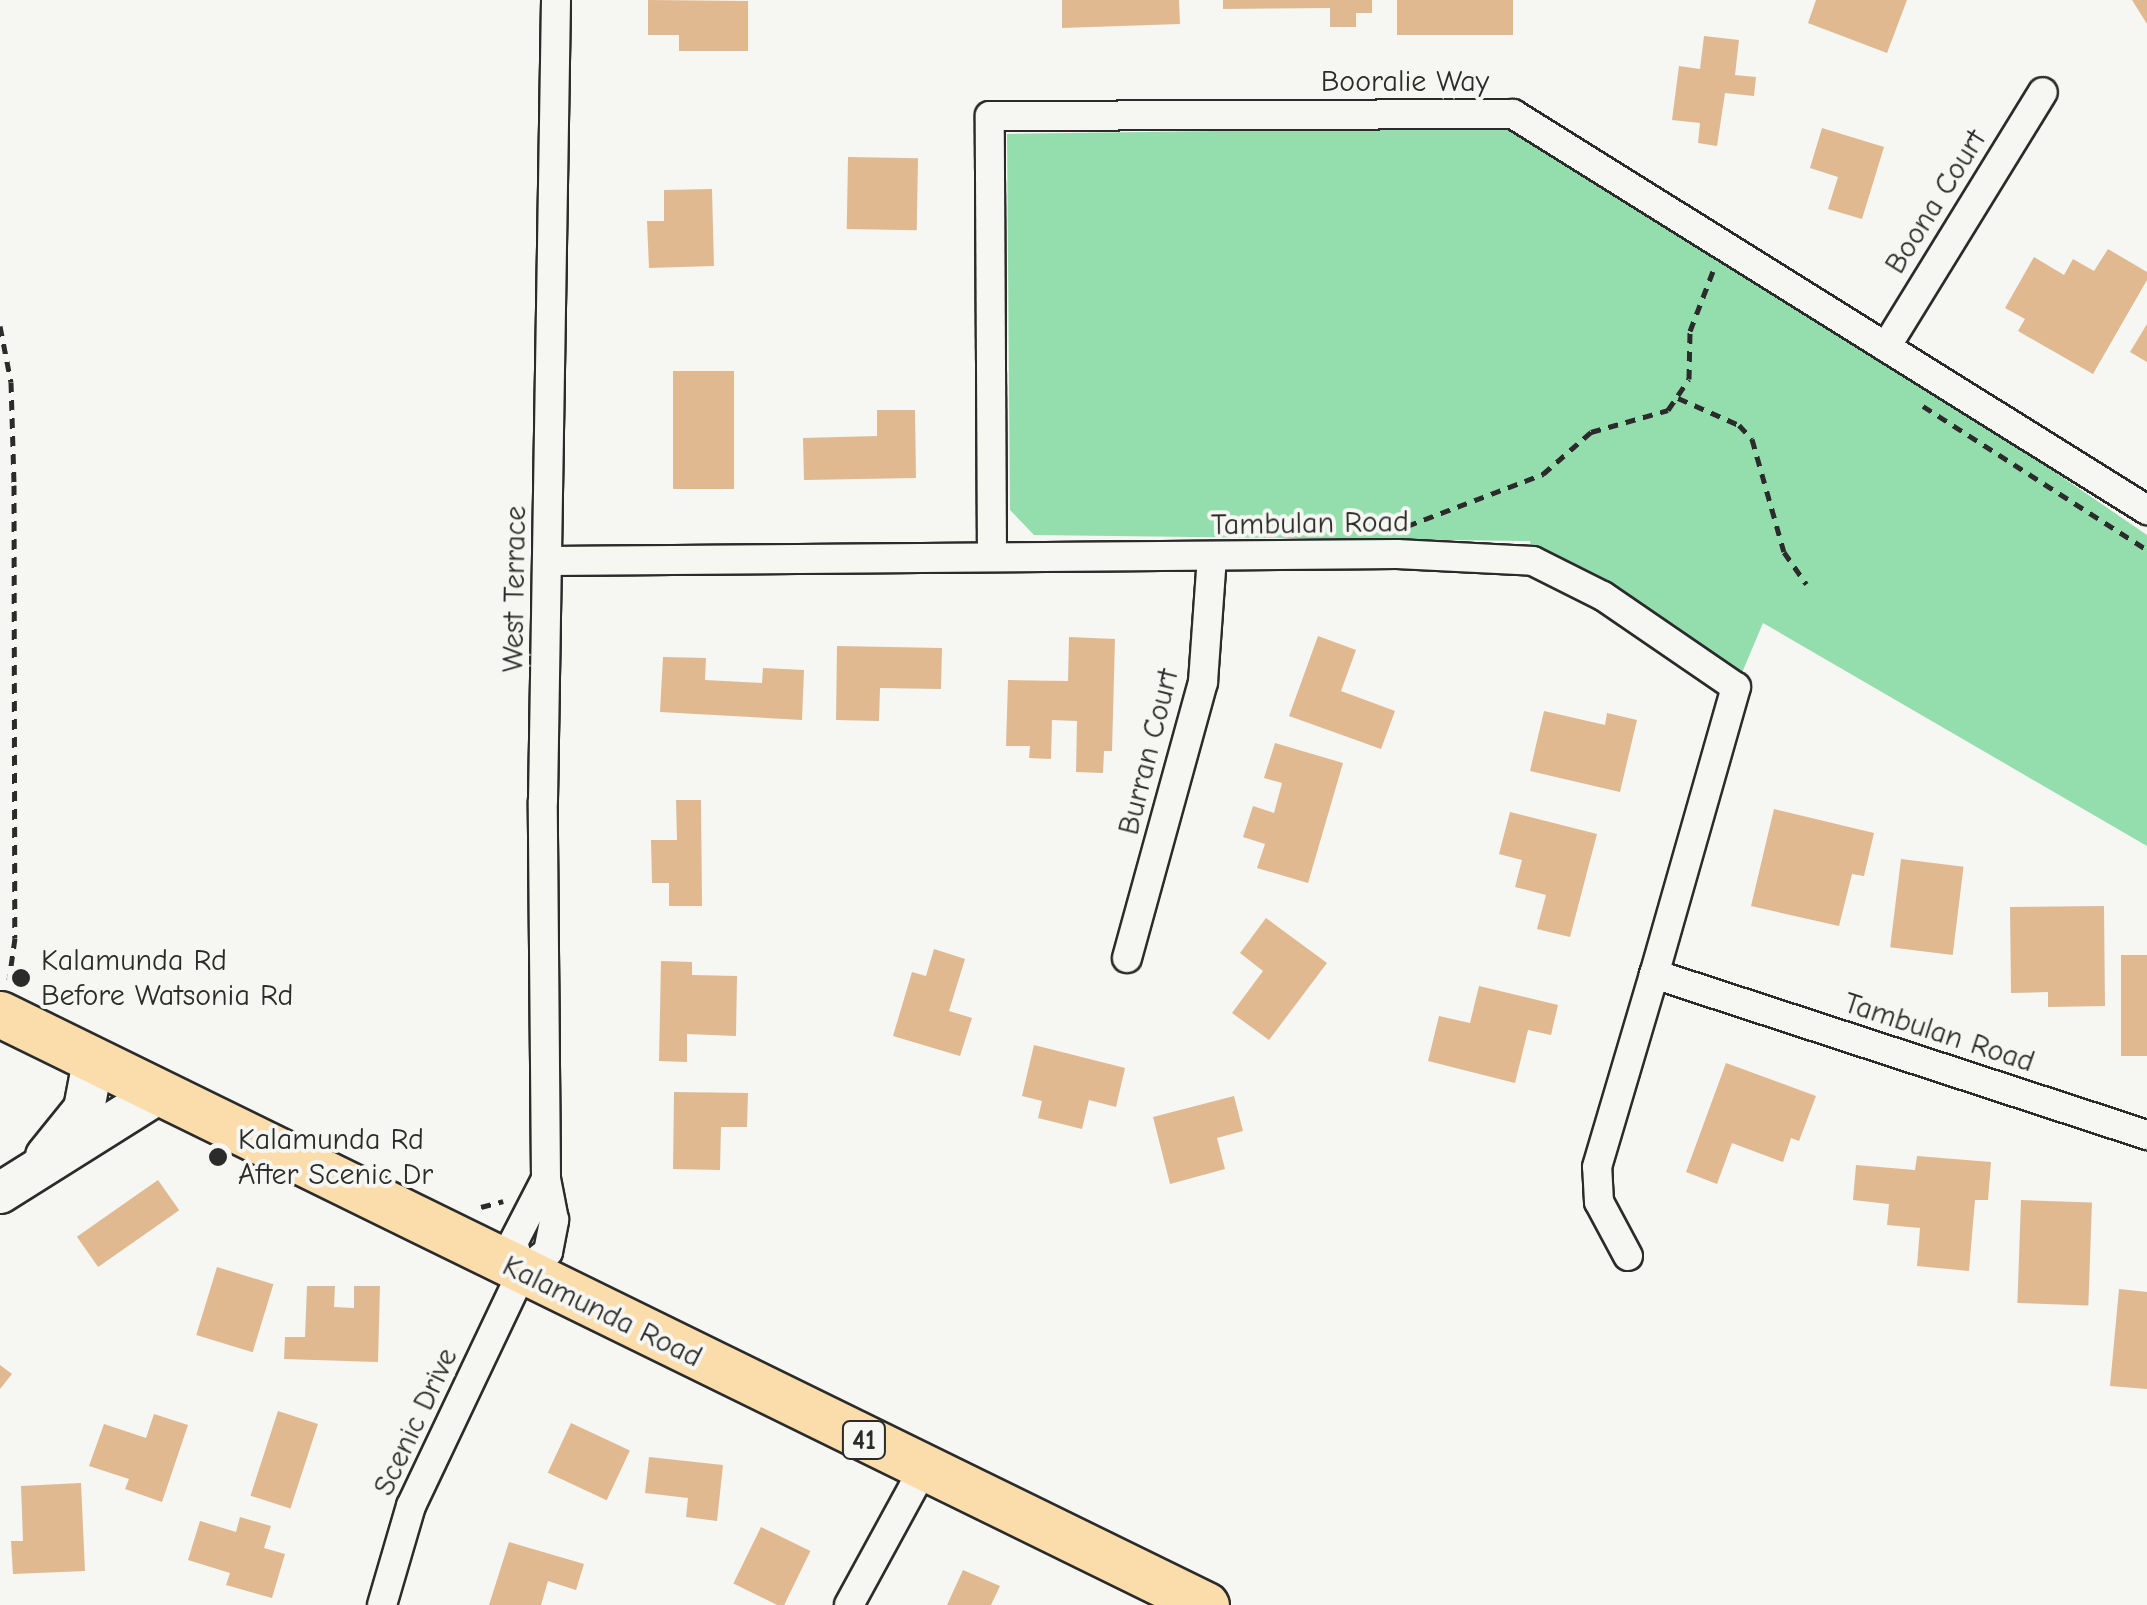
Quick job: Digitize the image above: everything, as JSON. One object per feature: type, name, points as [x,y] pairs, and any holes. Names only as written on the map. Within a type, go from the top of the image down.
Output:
[{"type":"main road","name":"Kalamunda Road","points":[[4,998],[94,1062],[1206,1605]]},
{"type":"street","name":"West Terrace","points":[[522,1272],[513,1243],[546,1179],[556,0]]},
{"type":"street","name":"Boona Court","points":[[1886,347],[2043,92]]},
{"type":"street","name":"Booralie Way","points":[[992,556],[990,116],[1512,114],[2147,510]]},
{"type":"street","name":"Tambulan Road","points":[[549,561],[1397,554],[1533,561],[1603,596],[1736,687],[1597,1167],[1599,1202],[1628,1256]]},
{"type":"street","name":"Burran Court","points":[[1127,958],[1204,682],[1212,558]]},
{"type":"street","name":"Tambulan Road","points":[[1654,974],[2147,1135]]},
{"type":"street","points":[[12,1184],[84,1109],[94,1062]]},
{"type":"street","points":[[12,1184],[158,1094]]},
{"type":"street","name":"Scenic Drive","points":[[382,1605],[411,1506],[522,1272]]},
{"type":"street","points":[[848,1605],[923,1469]]},
{"type":"path","points":[[1403,528],[1542,474],[1591,432],[1656,415],[1678,398],[1689,380],[1690,330],[1713,271]]},
{"type":"path","points":[[0,326],[10,382],[14,485],[16,902],[4,998]]},
{"type":"path","points":[[1678,398],[1739,425],[1752,439],[1784,552],[1806,584]]},
{"type":"green space","points":[[1509,127],[1632,183],[2147,535],[2147,846],[1763,623],[1736,687],[1533,561],[1530,541],[1034,535],[1010,510],[1007,134]]},
{"type":"building","points":[[648,0],[748,1],[748,51],[679,51],[679,35],[648,35]]},
{"type":"building","points":[[1062,0],[1179,0],[1180,24],[1062,28]]},
{"type":"building","points":[[1223,0],[1372,0],[1372,13],[1356,13],[1356,27],[1330,27],[1330,8],[1223,9]]},
{"type":"building","points":[[1397,0],[1513,0],[1513,35],[1397,35]]},
{"type":"building","points":[[1816,0],[1907,0],[1887,53],[1808,23]]},
{"type":"building","points":[[2132,0],[2147,0],[2147,24]]},
{"type":"building","points":[[1704,36],[1739,40],[1735,75],[1756,77],[1754,96],[1725,93],[1717,146],[1698,143],[1700,123],[1672,120],[1679,66],[1700,69]]},
{"type":"building","points":[[1822,128],[1884,147],[1862,219],[1828,209],[1838,177],[1810,168]]},
{"type":"building","points":[[848,157],[918,158],[917,230],[847,229]]},
{"type":"building","points":[[712,189],[714,266],[649,268],[647,221],[664,221],[664,190]]},
{"type":"building","points":[[2108,249],[2147,272],[2147,280],[2093,374],[2018,331],[2025,319],[2005,308],[2034,257],[2064,275],[2073,259],[2094,271]]},
{"type":"building","points":[[2147,324],[2147,362],[2130,352]]},
{"type":"building","points":[[673,371],[734,371],[734,489],[673,489]]},
{"type":"building","points":[[877,410],[915,410],[916,478],[804,480],[803,438],[877,436]]},
{"type":"building","points":[[1318,636],[1356,650],[1341,691],[1395,711],[1381,749],[1289,716]]},
{"type":"building","points":[[1069,637],[1115,639],[1112,751],[1104,751],[1103,773],[1076,772],[1077,721],[1052,720],[1051,759],[1029,758],[1030,746],[1006,746],[1008,680],[1068,681]]},
{"type":"building","points":[[837,646],[942,648],[941,689],[880,688],[879,721],[836,720]]},
{"type":"building","points":[[663,657],[706,658],[705,680],[762,683],[763,668],[804,670],[802,720],[660,712]]},
{"type":"building","points":[[1544,711],[1605,725],[1607,713],[1637,720],[1620,792],[1530,771]]},
{"type":"building","points":[[1275,743],[1343,763],[1308,883],[1257,868],[1265,844],[1243,837],[1253,806],[1274,813],[1282,783],[1264,778]]},
{"type":"building","points":[[676,800],[701,800],[702,906],[669,906],[669,883],[652,883],[651,840],[677,840]]},
{"type":"building","points":[[1774,809],[1874,833],[1864,876],[1852,874],[1839,926],[1751,906]]},
{"type":"building","points":[[1510,812],[1597,834],[1570,937],[1537,929],[1546,895],[1515,887],[1522,860],[1499,854]]},
{"type":"building","points":[[1901,859],[1964,867],[1953,955],[1890,947]]},
{"type":"building","points":[[2104,906],[2105,1006],[2048,1007],[2048,992],[2011,993],[2010,907]]},
{"type":"building","points":[[1266,918],[1327,963],[1269,1040],[1232,1013],[1263,971],[1240,953]]},
{"type":"building","points":[[934,949],[965,959],[949,1011],[972,1018],[960,1056],[893,1036],[912,972],[926,976]]},
{"type":"building","points":[[2121,955],[2147,955],[2147,1056],[2121,1056]]},
{"type":"building","points":[[661,961],[692,962],[692,975],[737,976],[736,1036],[687,1034],[687,1062],[659,1061]]},
{"type":"building","points":[[1479,986],[1558,1005],[1551,1035],[1528,1030],[1515,1083],[1428,1061],[1439,1016],[1470,1023]]},
{"type":"building","points":[[1034,1045],[1125,1068],[1116,1107],[1089,1100],[1082,1129],[1038,1118],[1042,1101],[1022,1096]]},
{"type":"building","points":[[1726,1063],[1816,1096],[1799,1141],[1791,1138],[1783,1162],[1732,1143],[1717,1184],[1686,1172]]},
{"type":"building","points":[[674,1092],[748,1093],[747,1127],[721,1127],[720,1170],[673,1169]]},
{"type":"building","points":[[1234,1096],[1243,1131],[1217,1138],[1225,1169],[1170,1184],[1153,1117]]},
{"type":"building","points":[[1917,1156],[1991,1162],[1988,1200],[1975,1200],[1969,1271],[1917,1266],[1920,1228],[1887,1225],[1889,1204],[1853,1200],[1856,1165],[1915,1170]]},
{"type":"building","points":[[158,1180],[179,1210],[98,1267],[77,1237]]},
{"type":"building","points":[[2021,1200],[2092,1202],[2088,1305],[2017,1303]]},
{"type":"building","points":[[217,1267],[273,1284],[253,1352],[196,1335]]},
{"type":"building","points":[[307,1286],[335,1286],[334,1307],[354,1308],[354,1286],[380,1286],[378,1362],[284,1359],[285,1337],[305,1337]]},
{"type":"building","points":[[2119,1289],[2147,1292],[2147,1389],[2110,1386]]},
{"type":"building","points":[[0,1365],[12,1374],[0,1389]]},
{"type":"building","points":[[278,1411],[318,1424],[290,1509],[250,1496]]},
{"type":"building","points":[[154,1414],[188,1425],[162,1502],[125,1489],[129,1479],[89,1466],[104,1424],[146,1438]]},
{"type":"building","points":[[571,1423],[630,1450],[607,1500],[548,1473]]},
{"type":"building","points":[[649,1457],[723,1465],[717,1521],[686,1517],[688,1498],[645,1493]]},
{"type":"building","points":[[81,1483],[85,1571],[13,1574],[11,1541],[23,1541],[21,1486]]},
{"type":"building","points":[[240,1517],[271,1526],[264,1548],[285,1554],[272,1598],[226,1585],[230,1573],[188,1560],[200,1521],[236,1532]]},
{"type":"building","points":[[761,1527],[810,1551],[784,1605],[733,1584]]},
{"type":"building","points":[[509,1542],[584,1564],[576,1590],[548,1581],[541,1605],[489,1605]]},
{"type":"building","points":[[963,1570],[1000,1586],[991,1605],[947,1605]]},
{"type":"place","name":"Kalamunda Rd Before Watsonia Rd","points":[[21,978]]},
{"type":"place","name":"Kalamunda Rd After Scenic Dr","points":[[218,1157]]}]
